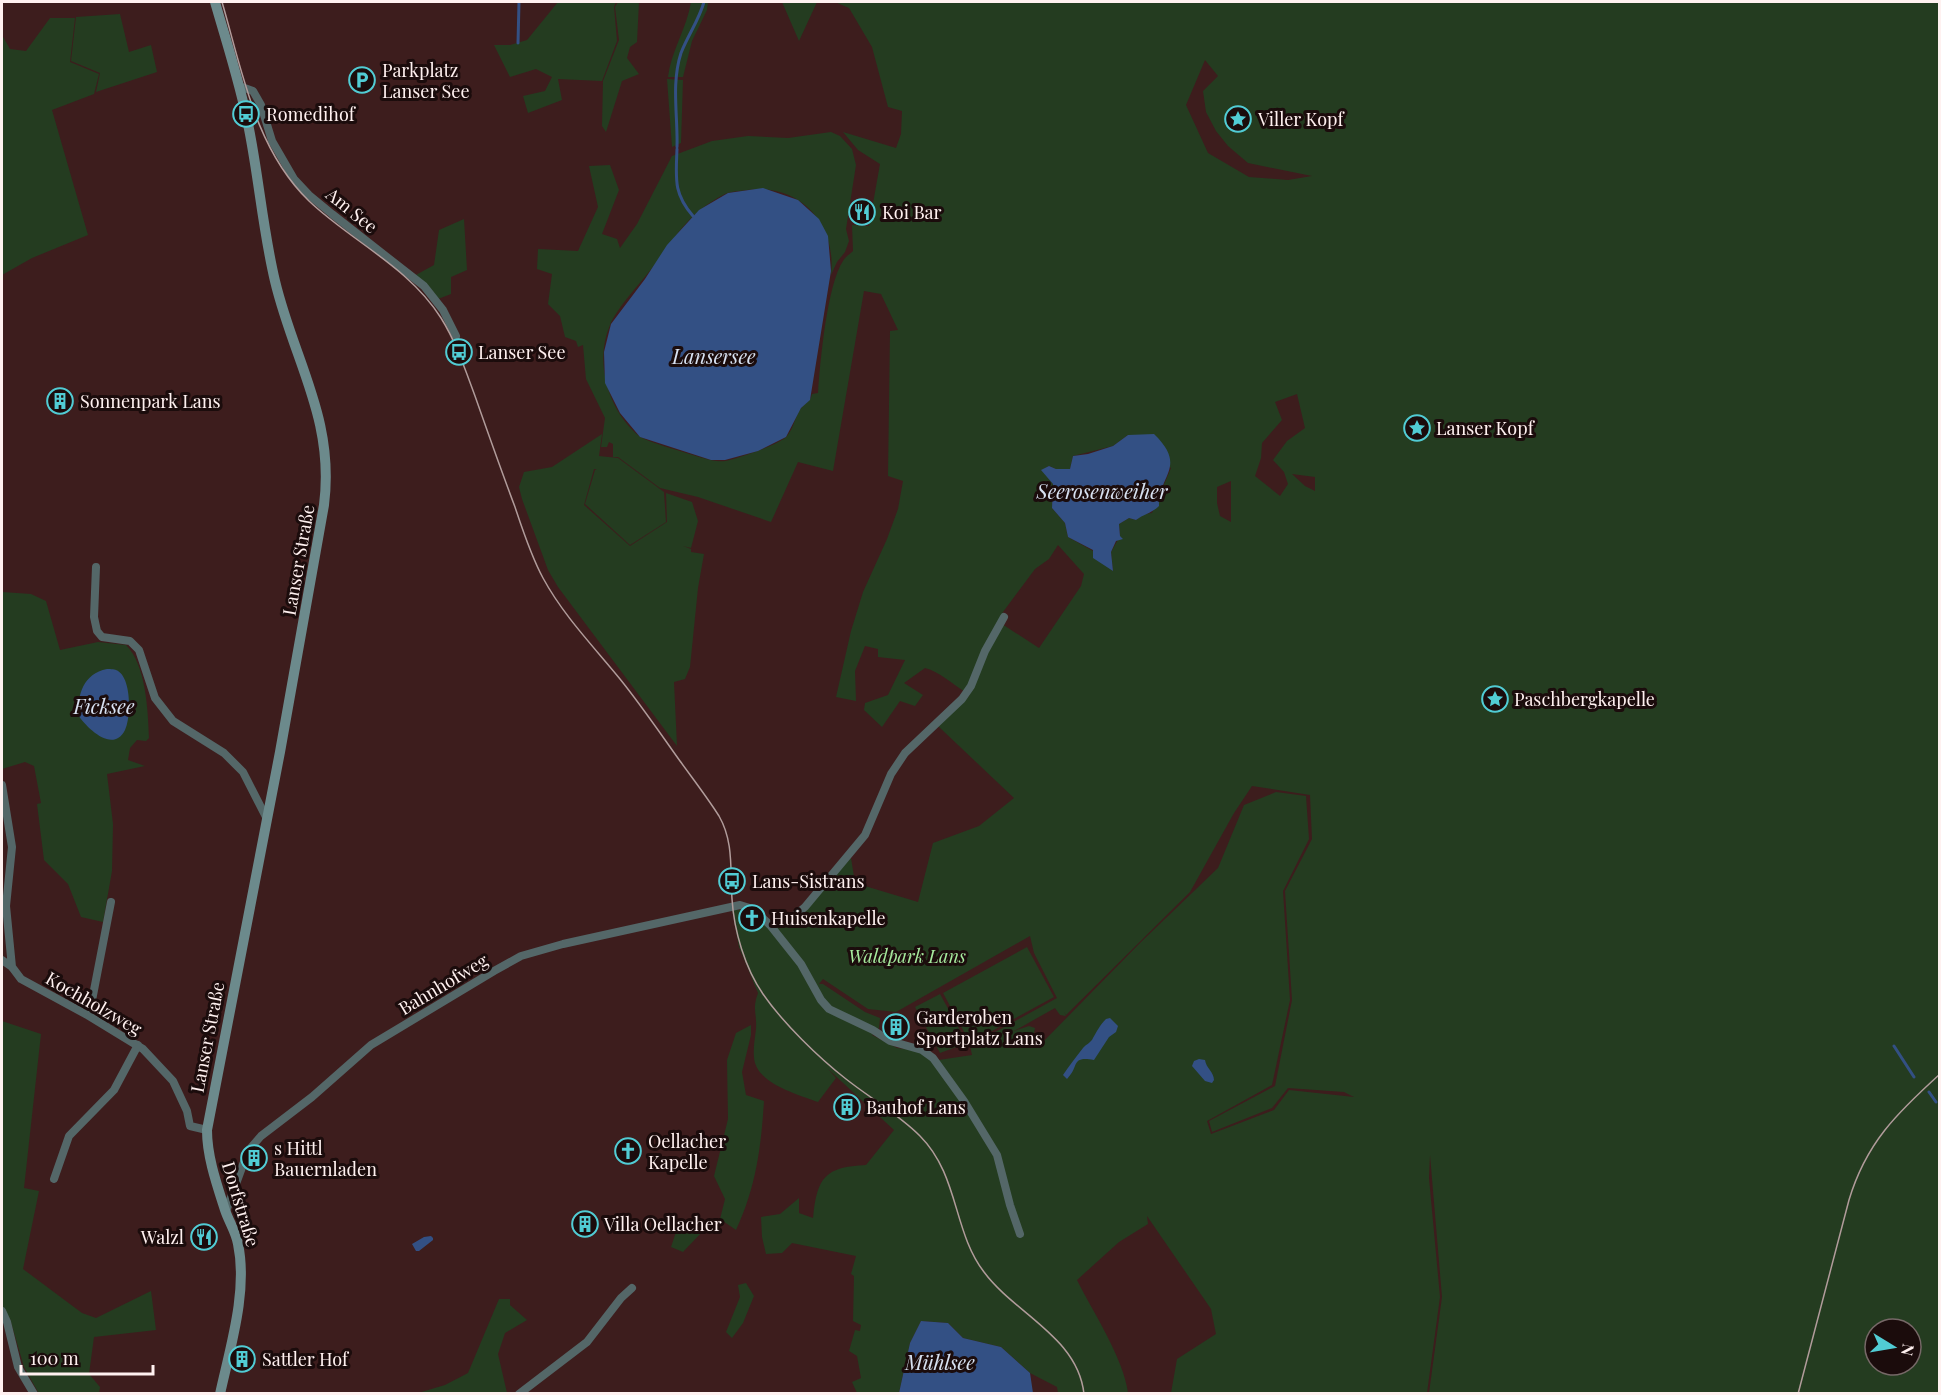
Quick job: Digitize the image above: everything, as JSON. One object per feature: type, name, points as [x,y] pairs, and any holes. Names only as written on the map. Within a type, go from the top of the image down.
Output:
[{"type":"main road","name":"Lanser Straße","points":[[207,1130],[324,505],[327,460],[319,415],[275,281],[249,127],[215,2]]},
{"type":"main road","name":"Dorfstraße","points":[[207,1130],[210,1159],[237,1238],[241,1270],[239,1298],[220,1394]]},
{"type":"street","name":"Am See","points":[[239,86],[253,91],[261,105],[272,141],[294,179],[332,214],[424,286],[442,310],[456,336]]},
{"type":"street","points":[[96,567],[94,617],[97,631],[102,637],[130,641],[139,650],[155,698],[173,721],[224,753],[243,772],[267,819]]},
{"type":"street","points":[[1004,617],[985,651],[967,693],[905,753],[891,774],[865,835],[806,907],[790,919],[770,925],[801,964],[827,1007],[892,1042],[926,1052],[940,1066],[996,1152],[1020,1234]]},
{"type":"street","points":[[2,785],[12,848],[6,906],[12,967]]},
{"type":"street","points":[[89,1016],[111,902]]},
{"type":"street","name":"Bahnhofweg","points":[[226,1211],[248,1150],[261,1136],[312,1097],[370,1045],[509,962],[539,950],[733,906],[746,906],[753,909],[770,925]]},
{"type":"street","name":"Kochholzweg","points":[[2,960],[12,967],[21,979],[138,1045],[173,1081],[187,1111],[190,1126],[207,1130]]},
{"type":"street","points":[[54,1179],[69,1136],[114,1090],[138,1045]]},
{"type":"street","points":[[519,1394],[587,1342],[621,1298],[632,1288]]},
{"type":"street","points":[[2,1311],[18,1367],[33,1394]]},
{"type":"green space","points":[[558,2],[616,2],[614,7],[617,41],[602,81],[558,79],[562,100],[528,113],[523,96],[545,91],[552,77],[536,69],[510,77],[494,45],[510,45],[527,40]]},
{"type":"green space","points":[[618,2],[639,2],[637,42],[630,47],[627,58],[639,74],[622,81],[606,132],[602,126],[603,81],[619,40],[615,7]]},
{"type":"green space","points":[[691,2],[708,2],[707,10],[692,41],[683,77],[668,77],[672,58]]},
{"type":"green space","points":[[782,2],[817,2],[799,41]]},
{"type":"green space","name":"Waldpark Lans","points":[[835,2],[1939,2],[1939,1393],[1429,1393],[1442,1297],[1430,1155],[1429,1178],[1440,1297],[1427,1393],[1171,1393],[1177,1359],[1216,1334],[1211,1309],[1147,1216],[1148,1224],[1119,1242],[1077,1280],[1121,1366],[1128,1393],[1058,1393],[1057,1387],[1030,1373],[1001,1347],[963,1338],[948,1323],[921,1321],[910,1343],[899,1393],[857,1393],[852,1382],[861,1378],[857,1356],[849,1351],[855,1330],[860,1331],[861,1325],[853,1321],[854,1276],[851,1274],[856,1256],[792,1243],[782,1253],[766,1254],[761,1217],[780,1214],[799,1198],[799,1213],[813,1218],[817,1193],[826,1177],[841,1168],[866,1165],[894,1130],[828,1069],[836,1078],[818,1102],[778,1086],[761,1074],[756,1066],[754,1054],[755,1007],[758,993],[739,947],[732,910],[748,910],[778,926],[795,920],[807,910],[851,858],[855,883],[918,902],[933,843],[979,826],[1014,798],[938,726],[969,696],[985,656],[1002,624],[1039,648],[1081,586],[1084,574],[1058,545],[1049,559],[1035,569],[1003,612],[965,692],[941,675],[925,668],[904,683],[923,695],[915,706],[900,701],[882,727],[864,710],[865,703],[888,695],[905,660],[878,657],[878,649],[865,646],[855,671],[856,701],[836,697],[851,631],[863,592],[898,509],[903,481],[888,476],[890,331],[898,330],[881,294],[864,291],[833,471],[798,462],[771,522],[698,497],[660,488],[618,457],[613,457],[613,444],[609,442],[607,447],[601,447],[605,418],[586,379],[583,345],[578,347],[576,341],[565,337],[560,316],[548,304],[552,274],[537,269],[538,249],[578,251],[598,207],[589,166],[610,165],[619,190],[602,234],[617,239],[620,248],[637,224],[672,156],[712,141],[748,136],[788,138],[831,132],[840,136],[852,149],[856,165],[846,229],[849,241],[831,275],[828,239],[821,224],[811,211],[798,200],[783,193],[766,190],[728,193],[692,217],[676,235],[618,311],[605,339],[604,370],[612,399],[628,425],[644,439],[703,458],[722,461],[758,451],[783,439],[787,436],[801,408],[812,394],[818,393],[829,305],[837,272],[853,251],[852,225],[869,226],[880,164],[858,150],[843,132],[896,148],[901,134],[902,111],[888,107],[872,47],[849,8]],"holes":[[[1205,60],[1218,76],[1203,91],[1206,112],[1216,131],[1228,146],[1248,163],[1312,176],[1288,180],[1249,177],[1208,153],[1186,105]],[[1297,394],[1305,428],[1287,441],[1273,460],[1284,472],[1288,484],[1280,496],[1255,476],[1261,458],[1262,443],[1282,420],[1275,402]],[[1128,435],[1171,468],[1152,513],[1144,514],[1136,520],[1129,518],[1119,524],[1120,536],[1111,552],[1113,571],[1093,551],[1068,537],[1065,523],[1052,508],[1053,484],[1042,470],[1049,466],[1056,469],[1070,469],[1073,456],[1113,446]],[[1292,474],[1315,477],[1315,491],[1305,486]],[[1231,481],[1231,522],[1220,516],[1217,487]],[[1252,786],[1310,795],[1312,839],[1285,891],[1292,1000],[1275,1086],[1209,1121],[1212,1132],[1272,1108],[1288,1088],[1344,1092],[1354,1097],[1289,1090],[1274,1110],[1211,1134],[1207,1121],[1272,1085],[1290,1000],[1283,891],[1309,839],[1306,796],[1276,792],[1244,805],[1218,868],[1140,943],[1038,1047],[1032,1043],[1035,1028],[1029,1026],[1014,1031],[1055,1008],[1060,1015],[1066,1016],[1064,1012],[1066,1015],[1190,892],[1234,813]],[[1030,936],[1034,953],[1057,998],[970,1046],[972,1055],[932,1061],[920,1051],[897,1048],[872,1035],[879,1028],[880,1018],[865,1012],[823,984],[819,984],[823,979],[868,1009],[896,1012]]]},
{"type":"green space","points":[[120,14],[129,52],[151,45],[157,72],[96,92],[100,73],[71,61],[76,17]]},
{"type":"green space","points":[[50,18],[75,18],[70,62],[99,74],[94,94],[52,110],[88,235],[32,258],[2,275],[2,35],[10,49],[26,51]]},
{"type":"green space","points":[[667,79],[683,80],[681,143],[672,147]]},
{"type":"green space","points":[[464,219],[467,270],[451,277],[451,294],[438,299],[414,276],[434,265],[439,230]]},
{"type":"green space","points":[[602,434],[599,456],[618,458],[664,492],[666,522],[630,545],[585,504],[597,469],[594,469],[584,505],[630,546],[667,522],[666,493],[692,502],[698,521],[691,548],[683,546],[691,549],[691,552],[704,554],[690,667],[685,679],[674,682],[677,746],[558,587],[548,570],[519,487],[524,472],[552,467]]},
{"type":"green space","points":[[2,592],[31,594],[46,601],[60,650],[98,642],[126,645],[133,654],[142,676],[147,702],[149,738],[146,741],[137,740],[130,748],[128,760],[145,766],[107,774],[113,824],[112,871],[103,922],[81,917],[68,884],[44,860],[37,804],[41,803],[34,766],[25,762],[2,769]]},
{"type":"green space","points":[[1027,947],[1054,997],[970,1043],[943,993]]},
{"type":"green space","points":[[940,994],[967,1043],[940,1053],[915,1007]]},
{"type":"green space","points":[[2,1021],[41,1034],[24,1188],[39,1191],[23,1269],[82,1313],[96,1318],[151,1291],[156,1330],[94,1337],[89,1374],[100,1387],[99,1393],[38,1392],[24,1367],[10,1319],[2,1308]]},
{"type":"green space","points":[[751,1025],[751,1035],[742,1072],[746,1095],[764,1101],[763,1118],[753,1183],[736,1230],[720,1219],[725,1199],[714,1176],[728,1119],[727,1060],[736,1033]]},
{"type":"green space","points":[[679,1223],[703,1231],[683,1252],[671,1247]]},
{"type":"green space","points":[[746,1283],[754,1296],[743,1323],[732,1338],[726,1332],[740,1297],[738,1285]]},
{"type":"green space","points":[[499,1299],[510,1299],[510,1305],[527,1320],[505,1333],[498,1354],[507,1393],[418,1393],[445,1385],[468,1373]]},
{"type":"water","name":"Lansersee","points":[[763,188],[798,200],[819,219],[828,236],[831,271],[810,400],[801,408],[786,437],[758,451],[725,460],[711,460],[640,437],[620,413],[605,383],[604,352],[611,324],[667,245],[699,210],[728,193]]},
{"type":"water","name":"Seerosenweiher","points":[[1154,434],[1164,445],[1170,463],[1159,506],[1136,520],[1129,518],[1119,524],[1120,536],[1123,539],[1116,541],[1111,552],[1113,571],[1093,558],[1093,550],[1068,537],[1065,523],[1052,508],[1053,484],[1041,470],[1049,466],[1056,469],[1070,469],[1073,456],[1113,446],[1128,435]]},
{"type":"water","name":"Ficksee","points":[[107,669],[121,674],[125,680],[129,698],[125,730],[120,737],[114,740],[94,732],[78,715],[79,700],[87,680],[92,675]]},
{"type":"water","points":[[1110,1018],[1118,1026],[1116,1032],[1109,1037],[1094,1060],[1081,1059],[1078,1061],[1067,1079],[1063,1075],[1083,1048],[1092,1040],[1104,1021]]},
{"type":"water","points":[[1205,1060],[1214,1077],[1212,1083],[1205,1081],[1192,1066],[1194,1061]]},
{"type":"water","points":[[431,1236],[433,1240],[416,1251],[412,1244]]},
{"type":"water","name":"Mühlsee","points":[[921,1321],[948,1323],[963,1338],[1001,1347],[1030,1373],[1033,1393],[899,1393],[910,1343]]},
{"type":"waterway","points":[[518,43],[519,2]]},
{"type":"waterway","points":[[677,147],[676,76],[678,65],[681,53],[704,2]]},
{"type":"waterway","points":[[677,149],[677,185],[682,200],[693,216]]},
{"type":"waterway","points":[[1894,1046],[1914,1077]]},
{"type":"waterway","points":[[1929,1092],[1936,1102]]},
{"type":"tram line","points":[[222,2],[253,108],[275,158],[309,201],[413,284],[441,318],[464,366],[528,543],[543,578],[569,618],[620,679],[719,816],[729,846],[733,911],[738,936],[751,973],[763,994],[813,1051],[846,1079],[893,1113],[920,1136],[933,1151],[942,1168],[974,1256],[997,1287],[1058,1341],[1079,1374],[1084,1394]]},
{"type":"tram line","points":[[1798,1394],[1856,1180],[1864,1162],[1885,1130],[1940,1074]]},
{"type":"place","name":"Parkplatz Lanser See","points":[[362,80]]},
{"type":"place","name":"Romedihof","points":[[246,114]]},
{"type":"place","name":"Viller Kopf","points":[[1238,119]]},
{"type":"place","name":"Koi Bar","points":[[862,212]]},
{"type":"place","name":"Lanser See","points":[[459,352]]},
{"type":"place","name":"Sonnenpark Lans","points":[[60,401]]},
{"type":"place","name":"Lanser Kopf","points":[[1417,428]]},
{"type":"place","name":"Paschbergkapelle","points":[[1495,699]]},
{"type":"place","name":"Lans-Sistrans","points":[[732,881]]},
{"type":"place","name":"Huisenkapelle","points":[[752,918]]},
{"type":"place","name":"Garderoben Sportplatz Lans","points":[[896,1027]]},
{"type":"place","name":"Bauhof Lans","points":[[847,1107]]},
{"type":"place","name":"Oellacher Kapelle","points":[[628,1151]]},
{"type":"place","name":"s Hittl Bauernladen","points":[[254,1158]]},
{"type":"place","name":"Villa Oellacher","points":[[585,1224]]},
{"type":"place","name":"Walzl","points":[[204,1237]]},
{"type":"place","name":"Sattler Hof","points":[[242,1359]]}]
